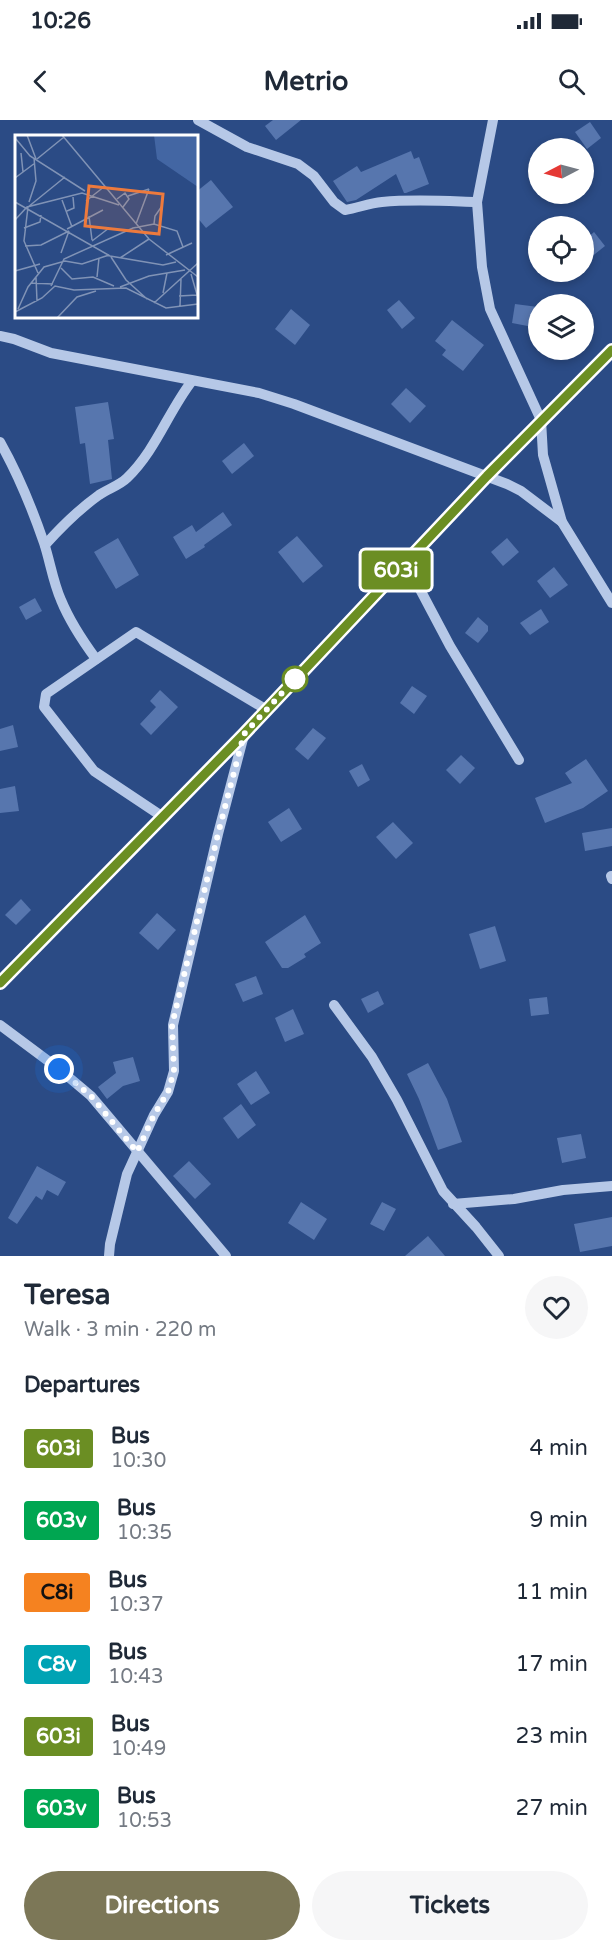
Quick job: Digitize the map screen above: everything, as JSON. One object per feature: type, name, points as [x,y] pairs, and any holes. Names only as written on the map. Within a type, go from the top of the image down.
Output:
[{"type":"street","points":[[198,120],[247,147],[298,164],[314,176],[334,202],[345,210],[379,202],[415,200],[477,202]]},
{"type":"street","points":[[493,120],[477,202],[482,267],[490,309],[541,420],[543,455],[562,522],[612,603]]},
{"type":"street","points":[[0,336],[51,353],[259,393],[294,404],[487,476],[521,491],[562,522]]},
{"type":"street","points":[[0,983],[244,734],[405,561],[541,420],[612,350]]},
{"type":"street","points":[[45,546],[68,519],[127,478],[156,442],[179,398],[192,381]]},
{"type":"street","points":[[0,442],[16,473],[45,546],[60,599],[78,635],[96,659]]},
{"type":"street","points":[[405,561],[450,646],[519,760]]},
{"type":"street","points":[[163,817],[94,771],[44,707],[46,694],[135,632],[267,710]]},
{"type":"street","points":[[107,1256],[127,1174],[154,1115],[168,1092],[174,1071],[172,1025],[244,734]]},
{"type":"street","points":[[334,1005],[372,1057],[392,1091],[443,1191],[499,1256]]},
{"type":"street","points":[[0,1025],[91,1096],[226,1256]]},
{"type":"street","points":[[453,1204],[514,1199],[564,1190],[612,1186]]},
{"type":"building","points":[[273,120],[301,120],[276,140],[265,126]]},
{"type":"building","points":[[590,122],[601,138],[594,144],[594,138],[579,138],[575,132]]},
{"type":"building","points":[[411,151],[414,159],[419,157],[429,184],[404,193],[396,174],[356,200],[347,202],[333,181],[357,166],[361,172]]},
{"type":"building","points":[[211,180],[233,207],[206,228],[198,218],[198,190]]},
{"type":"building","points":[[594,232],[605,246],[594,255]]},
{"type":"building","points":[[399,300],[415,318],[402,329],[387,310]]},
{"type":"building","points":[[515,304],[528,306],[528,326],[512,323]]},
{"type":"building","points":[[291,309],[310,325],[295,345],[275,329]]},
{"type":"building","points":[[452,320],[484,345],[463,371],[442,355],[446,350],[435,341]]},
{"type":"building","points":[[406,388],[426,406],[410,423],[391,404]]},
{"type":"building","points":[[108,402],[114,439],[108,440],[112,479],[90,484],[85,443],[80,444],[75,407]]},
{"type":"building","points":[[244,443],[254,456],[232,474],[222,461]]},
{"type":"building","points":[[223,512],[232,525],[186,559],[173,537],[192,525],[196,532]]},
{"type":"building","points":[[297,536],[323,566],[303,583],[278,552]]},
{"type":"building","points":[[118,538],[139,575],[116,589],[94,552]]},
{"type":"building","points":[[507,538],[519,552],[503,566],[491,552]]},
{"type":"building","points":[[554,567],[568,585],[550,598],[537,581]]},
{"type":"building","points":[[35,598],[42,611],[26,620],[19,607]]},
{"type":"building","points":[[541,609],[549,622],[530,635],[520,623]]},
{"type":"building","points":[[478,617],[488,626],[488,631],[478,643],[465,633]]},
{"type":"building","points":[[412,686],[427,696],[414,714],[400,703]]},
{"type":"building","points":[[160,690],[178,707],[151,735],[140,724],[156,707],[150,701]]},
{"type":"building","points":[[13,725],[18,747],[0,751],[0,729]]},
{"type":"building","points":[[313,728],[326,738],[308,760],[295,749]]},
{"type":"building","points":[[461,755],[475,768],[460,784],[446,770]]},
{"type":"building","points":[[586,759],[608,791],[583,808],[545,823],[535,798],[572,783],[565,773]]},
{"type":"building","points":[[362,764],[370,780],[358,787],[349,771]]},
{"type":"building","points":[[15,786],[19,811],[0,813],[0,789]]},
{"type":"building","points":[[289,808],[302,829],[281,842],[268,822]]},
{"type":"building","points":[[393,822],[413,843],[396,859],[376,837]]},
{"type":"building","points":[[612,828],[612,846],[585,851],[582,833]]},
{"type":"building","points":[[21,899],[31,910],[16,925],[5,915]]},
{"type":"building","points":[[157,913],[176,930],[158,950],[139,933]]},
{"type":"building","points":[[305,915],[321,943],[304,954],[306,957],[288,968],[282,968],[265,942]]},
{"type":"building","points":[[495,926],[506,961],[480,969],[469,934]]},
{"type":"building","points":[[256,976],[263,994],[243,1002],[235,984]]},
{"type":"building","points":[[378,991],[384,1004],[368,1013],[361,999]]},
{"type":"building","points":[[547,997],[549,1014],[531,1016],[529,999]]},
{"type":"building","points":[[293,1009],[304,1034],[285,1042],[275,1018]]},
{"type":"building","points":[[133,1057],[140,1081],[123,1086],[107,1099],[98,1087],[116,1073],[113,1062]]},
{"type":"building","points":[[428,1063],[447,1099],[462,1142],[438,1150],[407,1074]]},
{"type":"building","points":[[256,1071],[270,1093],[251,1105],[237,1084]]},
{"type":"building","points":[[241,1104],[256,1125],[238,1139],[223,1118]]},
{"type":"building","points":[[581,1134],[586,1158],[562,1163],[557,1138]]},
{"type":"building","points":[[189,1161],[211,1184],[195,1199],[173,1176]]},
{"type":"building","points":[[37,1166],[66,1182],[58,1196],[47,1190],[42,1200],[36,1196],[17,1224],[8,1218]]},
{"type":"building","points":[[301,1202],[327,1219],[314,1240],[288,1223]]},
{"type":"building","points":[[382,1202],[396,1209],[384,1231],[370,1224]]},
{"type":"building","points":[[612,1217],[612,1246],[580,1252],[574,1224]]},
{"type":"building","points":[[428,1236],[445,1256],[405,1256]]},
{"type":"bus line","name":"603i","points":[[0,983],[244,734],[405,561],[541,420],[612,350]]},
{"type":"route","points":[[59,1069],[91,1096],[137,1152],[154,1115],[168,1092],[174,1071],[172,1025],[244,734],[295,679]]}]
